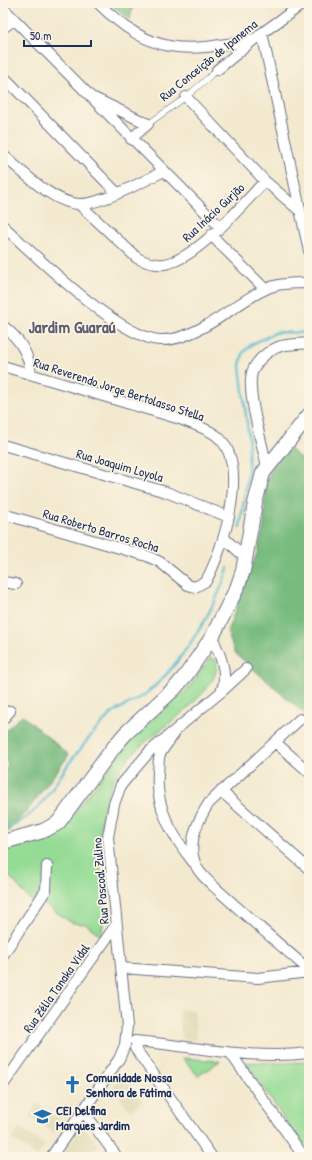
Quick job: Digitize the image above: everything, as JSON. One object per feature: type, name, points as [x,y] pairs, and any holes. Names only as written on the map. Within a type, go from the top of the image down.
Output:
[{"type":"street","points":[[98,3],[129,28],[150,41],[175,48],[192,49],[258,36],[309,251]]},
{"type":"street","name":"Rua Conceição de Ipanema","points":[[217,70],[258,36],[304,3]]},
{"type":"street","points":[[3,8],[131,139],[220,227]]},
{"type":"street","points":[[3,28],[14,20]]},
{"type":"street","points":[[3,76],[116,192]]},
{"type":"street","points":[[86,93],[148,124],[131,139]]},
{"type":"street","points":[[186,97],[265,181],[300,211]]},
{"type":"street","points":[[3,155],[37,185],[53,195],[79,204],[102,199],[164,171]]},
{"type":"street","name":"Rua Inácio Gurjão","points":[[79,204],[137,258],[149,263],[165,264],[177,260],[211,235],[265,181]]},
{"type":"street","points":[[3,226],[76,291],[104,313],[131,330],[158,340],[168,340],[197,331],[265,289],[309,283]]},
{"type":"street","points":[[211,235],[265,289]]},
{"type":"street","points":[[3,326],[20,343],[27,356],[31,374]]},
{"type":"street","points":[[267,466],[252,391],[251,377],[259,360],[270,351],[281,346],[309,343]]},
{"type":"street","name":"Rua Reverendo Jorge Bertolasso Stella","points":[[3,366],[180,419],[216,435],[226,449],[230,460],[232,487],[227,540],[206,581]]},
{"type":"street","points":[[3,842],[43,831],[58,823],[125,734],[175,688],[186,675],[212,637],[237,588],[243,555],[263,473],[267,466],[309,415]]},
{"type":"street","name":"Rua Joaquim Loyola","points":[[3,445],[166,492],[229,516]]},
{"type":"street","name":"Rua Roberto Barros Rocha","points":[[3,514],[147,556],[160,562],[188,585],[195,587],[206,581]]},
{"type":"street","points":[[227,540],[243,555]]},
{"type":"street","points":[[3,582],[16,584]]},
{"type":"street","points":[[212,637],[222,660],[224,672],[224,687],[221,692]]},
{"type":"street","name":"Rua Pascoal Zulino","points":[[131,1045],[127,1026],[108,837],[114,804],[121,786],[130,772],[150,751],[221,692],[246,669]]},
{"type":"street","points":[[195,865],[192,854],[195,829],[201,815],[209,803],[300,719]]},
{"type":"street","points":[[178,728],[160,755],[157,785],[166,820],[178,843],[195,865],[234,904],[309,971]]},
{"type":"street","points":[[275,742],[309,772]]},
{"type":"street","points":[[221,791],[309,869]]},
{"type":"street","points":[[3,955],[46,890],[47,866]]},
{"type":"street","name":"Rua Zélia Tanaka Vidal","points":[[3,1085],[116,925]]},
{"type":"street","points":[[121,968],[258,978],[309,971]]},
{"type":"street","points":[[51,1157],[84,1112],[119,1059],[131,1045],[156,1044],[231,1054],[289,1055],[309,1052]]},
{"type":"street","points":[[131,1045],[145,1062],[212,1157]]},
{"type":"street","points":[[231,1054],[303,1157],[309,1154]]},
{"type":"street","points":[[84,1112],[117,1157]]},
{"type":"lane","name":"Rua Conceição de Ipanema","points":[[148,124],[186,97],[217,70]]},
{"type":"shaded area","points":[[178,1009],[194,1010],[197,1041],[182,1039]]},
{"type":"shaded area","points":[[122,1074],[143,1102],[130,1111],[113,1087]]},
{"type":"shaded area","name":"CEI Delfina Marques Jardim","points":[[37,1103],[62,1121],[54,1133],[29,1116]]},
{"type":"shaded area","points":[[20,1128],[45,1146],[37,1157],[12,1139]]},
{"type":"shaded area","points":[[81,1128],[87,1130],[99,1146],[83,1157],[67,1157],[64,1152]]},
{"type":"green space","points":[[108,3],[134,3],[130,20]]},
{"type":"green space","points":[[288,448],[309,465],[309,718],[235,653],[227,632],[257,553],[264,527],[266,482],[273,465]]},
{"type":"green space","points":[[210,658],[216,660],[216,671],[210,683],[201,695],[188,708],[149,739],[132,755],[119,771],[109,790],[103,811],[100,833],[100,855],[104,905],[101,936],[86,924],[72,923],[44,904],[30,900],[11,878],[3,872],[3,851],[65,824],[134,736],[187,690]]},
{"type":"green space","points":[[22,715],[69,755],[30,807],[3,837],[3,775],[8,764],[3,758],[3,733]]},
{"type":"green space","points":[[183,1058],[220,1061],[198,1076]]},
{"type":"green space","points":[[247,1062],[309,1062],[309,1147],[302,1145]]},
{"type":"waterway","points":[[240,527],[248,473],[249,440],[240,366],[243,353],[252,344],[277,332],[309,333]]},
{"type":"waterway","points":[[3,829],[16,824],[35,810],[49,793],[70,762],[109,716],[120,708],[143,696],[160,681],[196,635],[215,601],[228,568]]},
{"type":"place","name":"Comunidade Nossa Senhora de Fátima","points":[[73,1084]]},
{"type":"place","name":"CEI Delfina Marques Jardim","points":[[43,1117]]},
{"type":"district","name":"Jardim Guaraú","points":[[72,327]]}]
